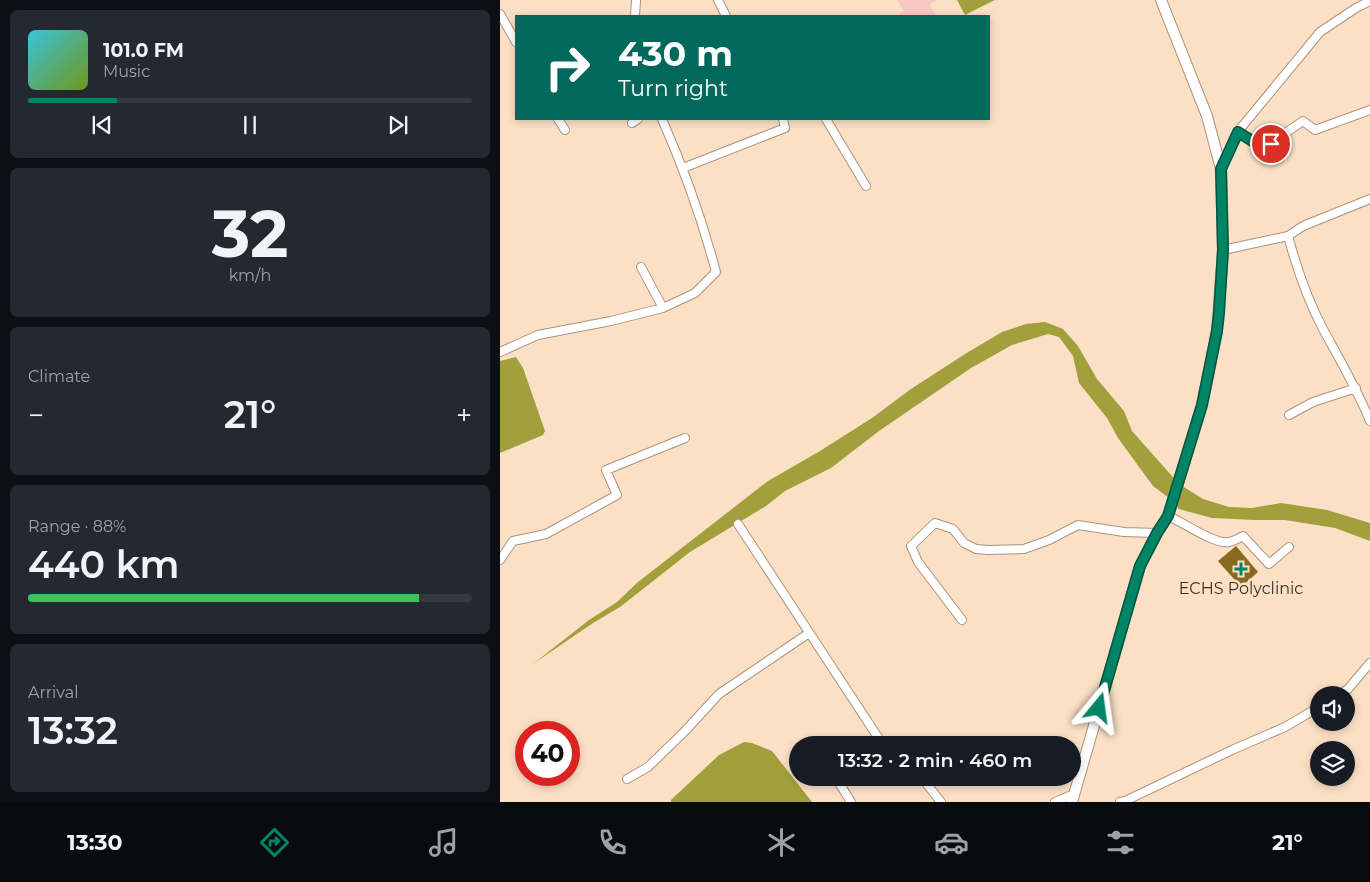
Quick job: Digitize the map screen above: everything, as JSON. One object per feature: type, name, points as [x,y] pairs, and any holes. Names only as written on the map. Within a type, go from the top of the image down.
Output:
[{"type":"street","points":[[635,15],[636,0]]},
{"type":"street","points":[[718,0],[726,15]]},
{"type":"street","points":[[1056,802],[1074,800],[1140,566],[1168,516],[1179,484],[1202,405],[1217,331],[1223,250],[1221,169],[1207,116],[1161,0]]},
{"type":"street","points":[[1221,169],[1238,132],[1320,32],[1370,1]]},
{"type":"street","points":[[500,14],[515,40]]},
{"type":"street","points":[[1238,132],[1257,144],[1271,144],[1303,121],[1316,130],[1370,110]]},
{"type":"street","points":[[559,120],[565,130]]},
{"type":"street","points":[[500,352],[538,335],[611,322],[663,308],[695,293],[716,272],[706,234],[683,168],[662,120]]},
{"type":"street","points":[[683,168],[785,128],[783,120]]},
{"type":"street","points":[[827,120],[866,186]]},
{"type":"street","points":[[1223,250],[1288,236],[1303,226],[1370,199]]},
{"type":"street","points":[[1288,236],[1298,274],[1323,329],[1356,388],[1370,421]]},
{"type":"street","points":[[641,267],[663,308]]},
{"type":"street","points":[[1289,415],[1314,402],[1356,388]]},
{"type":"street","points":[[500,560],[513,541],[546,534],[617,495],[606,470],[685,438]]},
{"type":"street","points":[[1168,516],[1214,541],[1228,542],[1243,536],[1269,564],[1290,547]]},
{"type":"street","points":[[962,620],[918,562],[911,546],[935,523],[953,529],[964,543],[976,549],[988,550],[1024,549],[1049,540],[1078,525],[1124,532],[1157,533]]},
{"type":"street","points":[[738,524],[878,736]]},
{"type":"street","points":[[627,779],[648,767],[685,732],[719,694],[809,633]]},
{"type":"street","points":[[1351,686],[1370,663]]},
{"type":"street","points":[[1120,802],[1126,802],[1256,740],[1310,712]]},
{"type":"street","points":[[841,786],[851,802]]},
{"type":"street","points":[[928,786],[941,802]]},
{"type":"shaded area","points":[[897,0],[938,0],[930,4],[936,15],[898,15],[904,11]]},
{"type":"shaded area","points":[[957,0],[995,0],[965,15]]},
{"type":"shaded area","points":[[1045,322],[1063,329],[1078,346],[1097,379],[1124,411],[1132,431],[1179,484],[1203,499],[1229,507],[1252,508],[1281,503],[1327,510],[1370,523],[1370,541],[1335,528],[1285,520],[1212,518],[1179,509],[1173,501],[1153,486],[1118,438],[1107,418],[1079,383],[1073,356],[1059,337],[1048,334],[1012,345],[971,368],[879,431],[831,468],[785,491],[766,506],[690,552],[620,607],[533,664],[589,620],[617,602],[638,582],[768,481],[872,418],[911,389],[1002,332],[1026,324]]},
{"type":"shaded area","points":[[516,357],[523,368],[545,431],[543,435],[500,453],[500,361]]},
{"type":"shaded area","points":[[744,742],[772,751],[789,773],[789,786],[799,786],[812,802],[671,802],[719,755]]},
{"type":"building","points":[[1236,546],[1258,572],[1241,587],[1218,561]]},
{"type":"place","name":"ECHS Polyclinic","points":[[1241,569]]},
{"type":"route","points":[[1099,708],[1140,566],[1168,516],[1202,405],[1219,313],[1223,250],[1221,169],[1238,132],[1257,144],[1271,144]]}]
